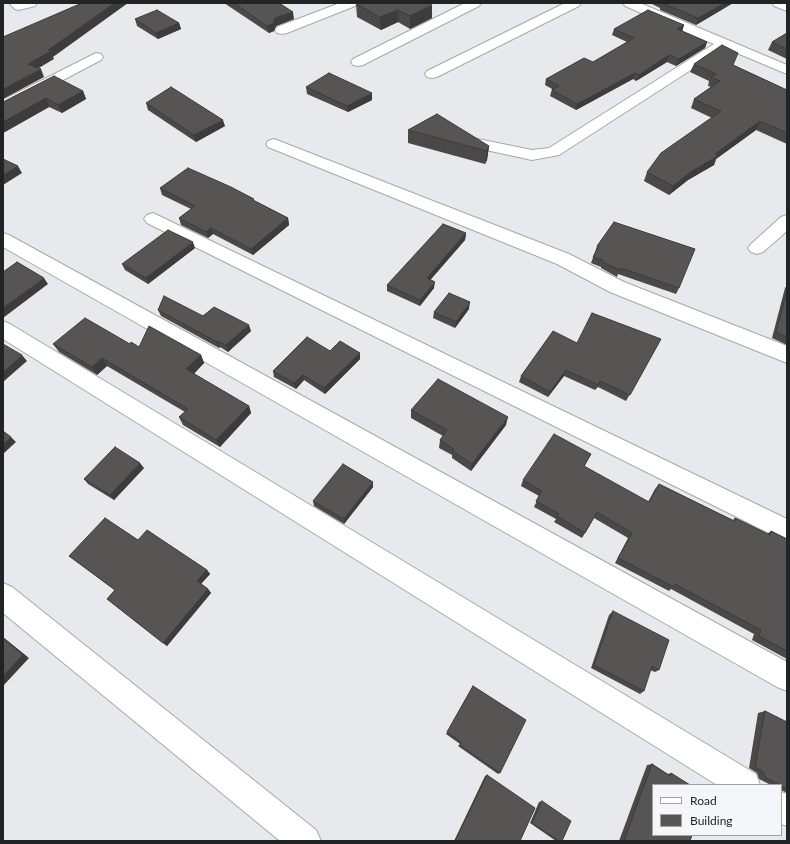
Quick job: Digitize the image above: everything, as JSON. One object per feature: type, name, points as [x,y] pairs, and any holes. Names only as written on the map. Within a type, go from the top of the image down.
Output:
[{"type":"street","points":[[15,3],[19,6],[31,3]]},
{"type":"street","points":[[282,30],[351,3]]},
{"type":"street","points":[[358,62],[475,3]]},
{"type":"street","points":[[432,74],[575,3]]},
{"type":"street","points":[[629,3],[787,70]]},
{"type":"street","points":[[778,3],[787,7]]},
{"type":"street","points":[[478,144],[532,155],[553,152],[724,43]]},
{"type":"street","points":[[3,106],[96,57]]},
{"type":"street","points":[[274,144],[563,259],[617,287],[787,355]]},
{"type":"street","points":[[153,220],[787,531]]},
{"type":"street","points":[[757,248],[787,221]]},
{"type":"street","points":[[3,239],[787,677]]},
{"type":"street","points":[[3,329],[743,784]]},
{"type":"street","points":[[3,596],[305,841]]},
{"type":"building","points":[[82,3],[114,3],[48,50],[51,51],[28,64],[41,69],[3,89],[3,37]]},
{"type":"building","points":[[234,3],[279,3],[293,12],[275,18],[273,24],[267,26]]},
{"type":"building","points":[[427,3],[432,5],[410,16],[398,10],[380,17],[356,4]]},
{"type":"building","points":[[662,3],[725,3],[698,18]]},
{"type":"building","points":[[157,10],[179,23],[156,33],[135,19]]},
{"type":"building","points":[[648,10],[684,25],[677,29],[707,42],[679,59],[669,55],[639,75],[635,73],[577,104],[552,90],[559,86],[546,79],[584,58],[593,62],[634,38],[614,29]]},
{"type":"building","points":[[787,33],[787,49],[772,42]]},
{"type":"building","points":[[722,45],[738,53],[733,65],[787,90],[787,133],[760,121],[715,154],[718,156],[692,171],[673,186],[647,172],[661,153],[721,111],[694,99],[720,81],[711,77],[716,74],[694,64]]},
{"type":"building","points":[[329,73],[372,93],[347,106],[306,87]]},
{"type":"building","points":[[54,76],[83,91],[58,105],[46,98],[3,122],[3,102]]},
{"type":"building","points":[[171,87],[223,120],[194,135],[146,103]]},
{"type":"building","points":[[437,114],[489,146],[487,151],[408,130]]},
{"type":"building","points":[[3,159],[18,166],[3,175]]},
{"type":"building","points":[[188,168],[231,187],[288,218],[251,249],[211,228],[206,232],[179,218],[195,206],[160,188]]},
{"type":"building","points":[[614,222],[695,249],[679,288],[621,268],[619,270],[603,262],[603,260],[593,257],[599,246],[597,246]]},
{"type":"building","points":[[443,224],[466,233],[427,278],[435,282],[420,300],[387,285]]},
{"type":"building","points":[[168,230],[193,242],[146,278],[122,264]]},
{"type":"building","points":[[17,262],[44,278],[3,308],[3,272]]},
{"type":"building","points":[[787,291],[787,337],[776,332]]},
{"type":"building","points":[[449,293],[470,302],[456,322],[434,312]]},
{"type":"building","points":[[164,296],[203,316],[214,307],[249,325],[226,345],[218,341],[217,342],[158,310]]},
{"type":"building","points":[[592,313],[661,339],[630,395],[600,381],[598,385],[566,370],[550,392],[521,376],[553,331],[577,343]]},
{"type":"building","points":[[85,318],[130,344],[131,342],[139,347],[149,326],[201,355],[186,369],[249,406],[216,440],[179,417],[188,409],[102,358],[92,367],[53,344]]},
{"type":"building","points":[[307,337],[330,351],[340,341],[360,353],[324,388],[303,375],[294,383],[273,371]]},
{"type":"building","points":[[3,344],[22,355],[3,372]]},
{"type":"building","points":[[438,379],[508,417],[472,464],[440,440],[447,430],[411,410]]},
{"type":"building","points":[[3,431],[11,437],[3,444]]},
{"type":"building","points":[[554,434],[591,454],[584,466],[649,502],[659,484],[734,521],[735,518],[770,535],[771,531],[787,539],[787,651],[759,636],[761,630],[675,584],[674,587],[618,558],[632,533],[597,512],[585,533],[557,516],[559,514],[536,501],[542,491],[523,480]]},
{"type":"building","points":[[115,447],[140,463],[110,495],[84,479]]},
{"type":"building","points":[[343,464],[373,482],[344,519],[313,501]]},
{"type":"building","points":[[105,518],[138,540],[147,530],[207,570],[197,581],[208,589],[163,643],[107,599],[115,590],[69,556]]},
{"type":"building","points":[[613,611],[669,640],[659,670],[652,666],[644,691],[594,665]]},
{"type":"building","points":[[3,638],[23,655],[3,676]]},
{"type":"building","points":[[473,686],[526,720],[500,773],[460,745],[461,742],[447,732]]},
{"type":"building","points":[[765,711],[787,722],[787,789],[782,786],[782,784],[778,784],[766,778],[763,772],[755,767]]},
{"type":"building","points":[[652,764],[670,776],[671,773],[688,784],[652,784],[652,836],[692,836],[690,841],[624,841]]},
{"type":"building","points":[[487,775],[535,808],[520,841],[455,841]]},
{"type":"building","points":[[542,801],[571,821],[562,841],[559,841],[532,823]]}]
